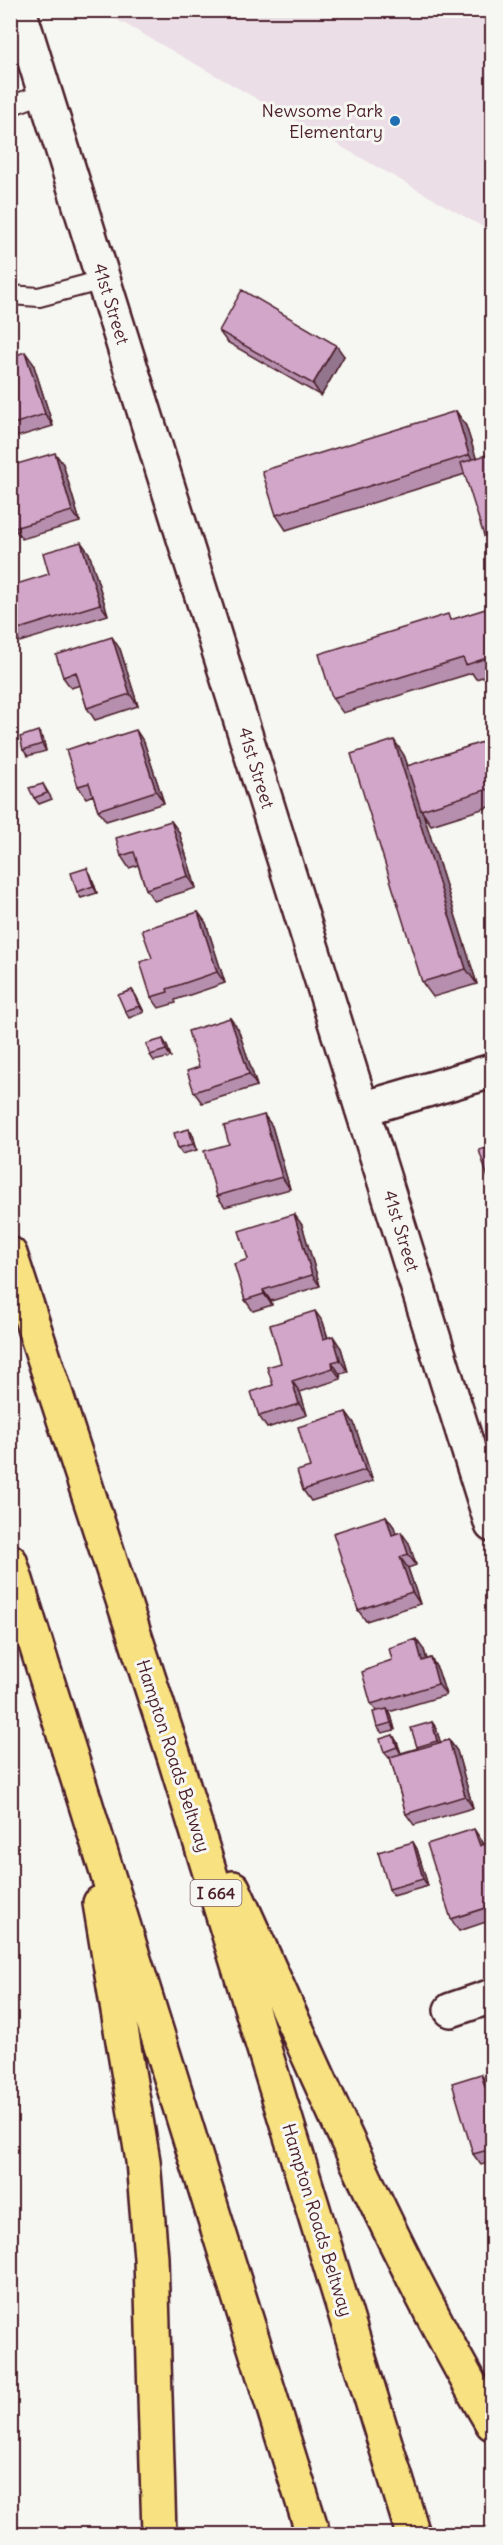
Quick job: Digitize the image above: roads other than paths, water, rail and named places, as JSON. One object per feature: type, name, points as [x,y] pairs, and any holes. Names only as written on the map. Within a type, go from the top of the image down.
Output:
[{"type":"highway","name":"Hampton Roads Beltway","points":[[10,1254],[174,1756],[413,2535]]},
{"type":"highway","points":[[10,1561],[313,2535]]},
{"type":"highway","points":[[174,1756],[385,2224],[455,2359],[492,2423]]},
{"type":"highway","points":[[78,1774],[143,2161],[151,2258],[159,2535]]},
{"type":"street","name":"41st Street","points":[[19,10],[492,1525]]},
{"type":"street","points":[[362,1109],[492,1071]]},
{"type":"street","points":[[452,2010],[492,1996]]},
{"type":"lane","points":[[10,106],[45,93]]},
{"type":"lane","points":[[10,295],[39,297],[103,280]]},
{"type":"place","name":"Newsome Park Elementary","points":[[395,121]]}]
